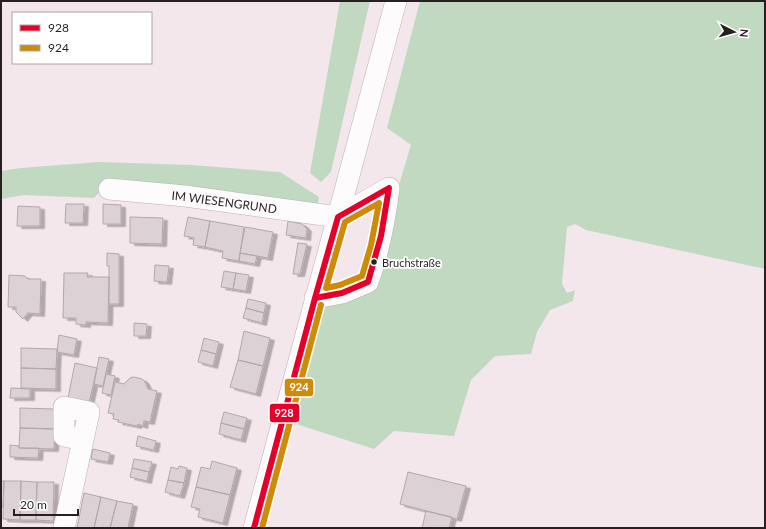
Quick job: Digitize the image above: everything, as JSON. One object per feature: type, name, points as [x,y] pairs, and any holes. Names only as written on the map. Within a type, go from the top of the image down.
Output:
[{"type":"street","points":[[254,528],[396,1]]},
{"type":"street","points":[[315,298],[342,293],[368,282],[376,260],[385,220],[389,188],[338,217]]},
{"type":"street","name":"IM WIESENGRUND","points":[[109,189],[185,196],[338,217]]},
{"type":"street","points":[[64,528],[83,440]]},
{"type":"green space","points":[[340,1],[370,1],[331,172],[321,182],[310,173]]},
{"type":"green space","points":[[420,1],[765,1],[765,269],[586,230],[575,224],[567,227],[562,284],[567,293],[575,290],[573,301],[550,310],[537,332],[531,354],[495,356],[471,380],[454,436],[394,431],[374,449],[293,423],[323,305],[371,286],[411,145],[387,128]]},
{"type":"green space","points":[[98,162],[192,165],[280,172],[319,197],[317,207],[107,184],[94,198],[24,195],[1,199],[1,171]]},
{"type":"building","points":[[66,204],[84,204],[83,223],[65,223]]},
{"type":"building","points":[[103,204],[121,205],[121,224],[103,224]]},
{"type":"building","points":[[18,206],[40,207],[40,226],[17,226]]},
{"type":"building","points":[[130,217],[163,218],[162,244],[130,243]]},
{"type":"building","points":[[188,217],[210,221],[205,247],[193,245],[194,238],[184,236]]},
{"type":"building","points":[[210,221],[244,227],[239,261],[222,258],[223,251],[205,247]]},
{"type":"building","points":[[288,221],[302,224],[307,229],[306,238],[286,235]]},
{"type":"building","points":[[245,227],[273,232],[268,258],[240,253]]},
{"type":"building","points":[[298,243],[307,244],[300,274],[293,274]]},
{"type":"building","points":[[107,253],[119,254],[119,304],[109,304],[109,266],[107,266]]},
{"type":"building","points":[[240,253],[257,256],[255,264],[239,261]]},
{"type":"building","points":[[155,265],[169,266],[167,282],[154,281]]},
{"type":"building","points":[[224,271],[236,273],[233,289],[221,287]]},
{"type":"building","points":[[64,273],[88,273],[87,277],[109,277],[108,323],[86,322],[86,325],[76,324],[76,318],[63,318]]},
{"type":"building","points":[[236,273],[249,275],[246,291],[233,289]]},
{"type":"building","points":[[9,275],[25,276],[28,279],[41,279],[40,314],[28,313],[23,319],[16,312],[16,307],[8,307]]},
{"type":"building","points":[[248,299],[266,303],[264,313],[246,308]]},
{"type":"building","points":[[246,308],[264,313],[262,323],[243,318]]},
{"type":"building","points":[[134,323],[147,324],[146,336],[134,336]]},
{"type":"building","points":[[244,331],[270,338],[263,366],[238,360]]},
{"type":"building","points":[[59,335],[77,339],[74,355],[57,352]]},
{"type":"building","points":[[204,338],[219,342],[216,354],[201,350]]},
{"type":"building","points":[[21,348],[57,349],[56,369],[21,368]]},
{"type":"building","points":[[201,350],[216,354],[213,366],[198,362]]},
{"type":"building","points":[[99,357],[109,359],[103,386],[94,384]]},
{"type":"building","points":[[238,360],[263,366],[256,394],[230,387]]},
{"type":"building","points":[[75,363],[97,368],[89,403],[68,398]]},
{"type":"building","points":[[21,368],[56,369],[56,389],[21,388]]},
{"type":"building","points":[[106,374],[115,376],[111,395],[102,393]]},
{"type":"building","points":[[134,377],[142,379],[148,389],[157,391],[150,422],[144,421],[143,426],[118,422],[119,420],[113,419],[114,414],[108,413],[115,382],[124,384],[130,378]]},
{"type":"building","points":[[11,388],[30,389],[30,398],[10,398]]},
{"type":"building","points":[[20,408],[55,409],[55,429],[20,428]]},
{"type":"building","points":[[224,412],[247,418],[244,429],[221,423]]},
{"type":"building","points":[[221,423],[244,429],[241,440],[219,434]]},
{"type":"building","points":[[20,428],[55,429],[54,449],[19,448]]},
{"type":"building","points":[[138,436],[156,441],[154,450],[136,446]]},
{"type":"building","points":[[10,445],[19,446],[19,448],[39,448],[38,458],[10,457]]},
{"type":"building","points":[[93,449],[110,453],[108,462],[91,459]]},
{"type":"building","points":[[134,459],[152,462],[149,472],[132,468]]},
{"type":"building","points":[[212,461],[237,468],[230,495],[196,487],[201,467],[210,469]]},
{"type":"building","points":[[179,466],[187,468],[184,483],[168,480],[171,467],[178,469]]},
{"type":"building","points":[[132,468],[149,472],[147,481],[130,477]]},
{"type":"building","points":[[408,472],[466,486],[457,519],[400,504]]},
{"type":"building","points":[[168,480],[184,483],[180,496],[165,492]]},
{"type":"building","points":[[1,481],[4,481],[3,507],[1,507]]},
{"type":"building","points":[[4,481],[21,481],[20,520],[3,519]]},
{"type":"building","points":[[21,481],[37,482],[36,520],[20,520]]},
{"type":"building","points":[[37,482],[54,482],[53,521],[36,520]]},
{"type":"building","points":[[196,487],[230,495],[223,523],[198,517],[200,509],[191,507]]},
{"type":"building","points":[[84,493],[101,497],[94,528],[77,528]]},
{"type":"building","points":[[101,497],[117,501],[110,528],[94,528]]},
{"type":"building","points":[[117,501],[133,504],[128,528],[110,528]]},
{"type":"building","points":[[426,511],[452,517],[449,528],[422,528]]},
{"type":"transit line","name":"928","points":[[389,188],[381,236],[368,282],[342,293],[315,298],[338,217],[389,188]]},
{"type":"transit line","name":"924","points":[[379,203],[371,245],[362,276],[340,285],[326,288],[345,222],[379,203]]},
{"type":"transit line","name":"928","points":[[254,528],[315,298]]},
{"type":"transit line","name":"924","points":[[262,528],[321,305]]},
{"type":"place","name":"Bruchstraße","points":[[374,262]]}]
